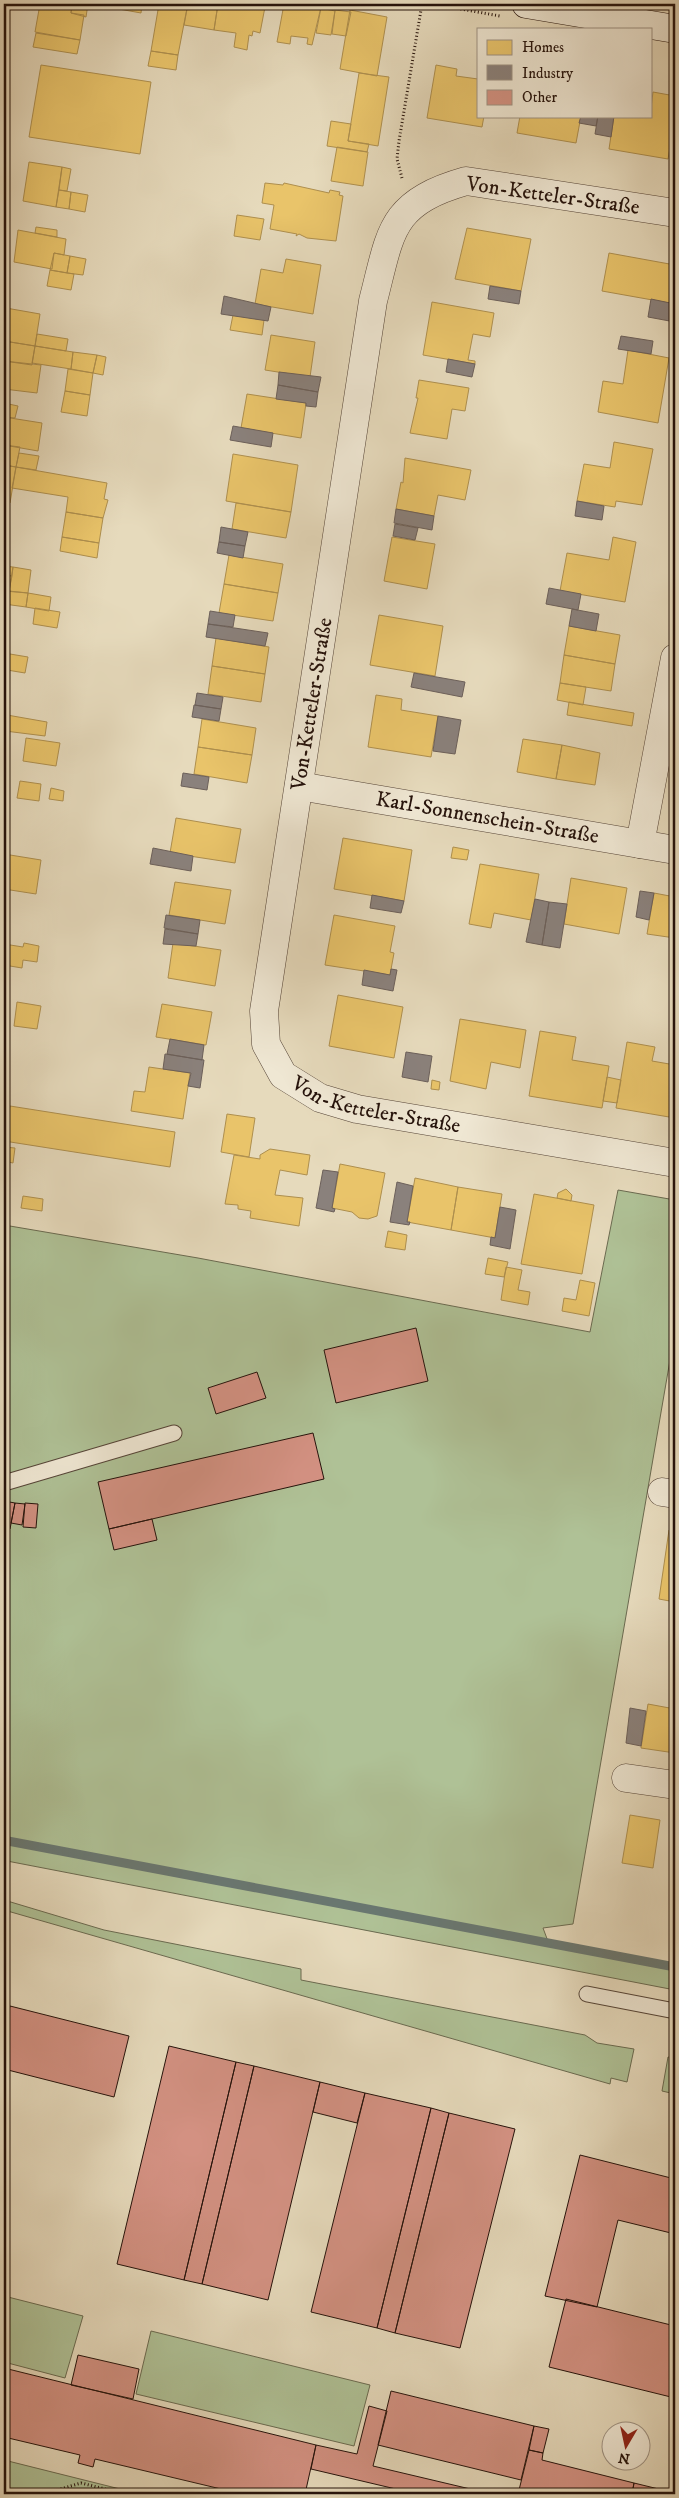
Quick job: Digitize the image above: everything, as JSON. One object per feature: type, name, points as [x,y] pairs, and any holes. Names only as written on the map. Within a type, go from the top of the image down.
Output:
[{"type":"street","points":[[526,4],[675,29]]},
{"type":"street","name":"Von-Ketteler-Straße","points":[[675,213],[466,181],[440,188],[420,199],[400,218],[390,236],[373,302],[264,1011],[266,1044],[283,1075],[320,1098],[357,1109],[675,1163]]},
{"type":"street","points":[[640,844],[675,658]]},
{"type":"street","name":"Karl-Sonnenschein-Straße","points":[[299,786],[675,850]]},
{"type":"street","points":[[626,1778],[675,1786]]},
{"type":"lane","points":[[4,1483],[174,1433]]},
{"type":"lane","points":[[587,1994],[675,2011]]},
{"type":"path","points":[[420,199],[400,174],[397,159],[422,4]]},
{"type":"path","points":[[44,2494],[81,2483],[125,2494]]},
{"type":"green space","points":[[618,1190],[675,1200],[675,1331],[573,1924],[543,1928],[549,1944],[675,1969],[675,1990],[7,1861],[4,1868],[4,1225],[198,1258],[590,1332]]},
{"type":"green space","points":[[4,1900],[104,1930],[301,1969],[301,1980],[585,2035],[597,2043],[634,2049],[627,2082],[611,2078],[610,2084],[4,1910]]},
{"type":"green space","points":[[668,2057],[675,2058],[675,2094],[662,2091]]},
{"type":"green space","points":[[4,2296],[83,2316],[65,2378],[4,2362]]},
{"type":"green space","points":[[151,2331],[370,2385],[354,2446],[136,2394]]},
{"type":"green space","points":[[4,2460],[140,2494],[4,2494]]},
{"type":"building: Homes","points":[[40,4],[72,4],[71,13],[84,15],[80,40],[35,32]]},
{"type":"building: Homes","points":[[72,4],[88,4],[86,17],[71,13]]},
{"type":"building: Homes","points":[[119,4],[142,4],[141,13],[119,9]]},
{"type":"building: Homes","points":[[159,4],[187,8],[178,55],[151,51]]},
{"type":"building: Homes","points":[[172,4],[188,4],[187,8]]},
{"type":"building: Homes","points":[[188,4],[218,4],[214,30],[184,25]]},
{"type":"building: Homes","points":[[218,4],[258,4],[265,7],[260,33],[253,31],[252,36],[249,35],[247,50],[234,47],[236,33],[214,30]]},
{"type":"building: Homes","points":[[284,4],[321,7],[312,45],[307,44],[308,38],[291,36],[290,44],[277,42]]},
{"type":"building: Homes","points":[[321,8],[335,11],[331,35],[316,33]]},
{"type":"building: Homes","points":[[335,10],[351,12],[346,36],[332,34]]},
{"type":"building: Homes","points":[[350,10],[387,17],[377,76],[340,69]]},
{"type":"building: Homes","points":[[36,33],[80,40],[77,54],[33,47]]},
{"type":"building: Homes","points":[[151,51],[178,55],[176,70],[148,66]]},
{"type":"building: Homes","points":[[41,65],[151,82],[140,154],[29,137]]},
{"type":"building: Homes","points":[[436,65],[457,69],[456,76],[477,79],[477,118],[484,118],[482,127],[427,118]]},
{"type":"building: Homes","points":[[359,73],[389,77],[378,146],[348,141]]},
{"type":"building: Homes","points":[[653,92],[675,96],[675,118],[668,159],[609,149],[614,118],[652,118]]},
{"type":"building: Homes","points":[[520,118],[581,118],[576,143],[517,133]]},
{"type":"building: Homes","points":[[331,121],[351,124],[348,141],[369,144],[367,152],[327,146]]},
{"type":"building: Homes","points":[[337,147],[368,152],[363,186],[331,181]]},
{"type":"building: Homes","points":[[29,162],[62,167],[56,207],[23,201]]},
{"type":"building: Homes","points":[[62,167],[71,169],[67,191],[59,190]]},
{"type":"building: Homes","points":[[265,183],[283,185],[284,183],[329,193],[330,190],[340,192],[339,195],[343,196],[336,241],[307,238],[299,234],[296,236],[297,234],[270,229],[274,205],[262,203]]},
{"type":"building: Homes","points":[[59,190],[71,192],[69,209],[56,207]]},
{"type":"building: Homes","points":[[71,192],[88,195],[85,212],[69,209]]},
{"type":"building: Homes","points":[[237,215],[264,219],[260,240],[234,236]]},
{"type":"building: Homes","points":[[36,227],[57,230],[57,237],[35,233]]},
{"type":"building: Homes","points":[[467,228],[531,239],[521,291],[455,279]]},
{"type":"building: Homes","points":[[18,230],[66,239],[64,255],[54,253],[52,269],[14,262]]},
{"type":"building: Homes","points":[[54,253],[70,256],[67,273],[50,270]]},
{"type":"building: Homes","points":[[609,253],[675,265],[675,304],[602,291]]},
{"type":"building: Homes","points":[[70,256],[86,259],[83,275],[67,273]]},
{"type":"building: Homes","points":[[286,259],[321,265],[313,314],[255,304],[261,269],[283,273]]},
{"type":"building: Homes","points":[[50,270],[74,274],[71,290],[47,286]]},
{"type":"building: Homes","points":[[432,302],[494,313],[490,337],[473,334],[468,360],[475,361],[475,364],[423,355]]},
{"type":"building: Homes","points":[[6,308],[40,314],[35,346],[4,341]]},
{"type":"building: Homes","points":[[233,315],[264,320],[262,335],[230,330]]},
{"type":"building: Homes","points":[[37,334],[68,339],[66,351],[35,346]]},
{"type":"building: Homes","points":[[271,335],[315,342],[310,377],[265,370]]},
{"type":"building: Homes","points":[[4,341],[35,346],[32,365],[4,361]]},
{"type":"building: Homes","points":[[35,346],[73,352],[71,369],[32,363]]},
{"type":"building: Homes","points":[[628,350],[669,358],[658,423],[598,412],[603,381],[623,384]]},
{"type":"building: Homes","points":[[73,352],[97,355],[93,373],[71,369]]},
{"type":"building: Homes","points":[[97,355],[106,357],[103,375],[93,373]]},
{"type":"building: Homes","points":[[4,361],[41,365],[37,393],[4,389]]},
{"type":"building: Homes","points":[[68,369],[93,373],[90,395],[65,391]]},
{"type":"building: Homes","points":[[419,380],[469,388],[465,411],[452,409],[447,439],[410,433],[418,398],[416,398]]},
{"type":"building: Homes","points":[[65,391],[90,395],[87,416],[61,412]]},
{"type":"building: Homes","points":[[247,394],[306,403],[301,438],[241,428]]},
{"type":"building: Homes","points":[[4,403],[18,406],[15,418],[4,417]]},
{"type":"building: Homes","points":[[4,417],[42,423],[38,451],[4,445]]},
{"type":"building: Homes","points":[[614,442],[653,449],[642,505],[616,501],[615,507],[577,501],[584,464],[610,468]]},
{"type":"building: Homes","points":[[4,445],[20,447],[16,467],[4,465]]},
{"type":"building: Homes","points":[[19,453],[39,456],[36,470],[16,467]]},
{"type":"building: Homes","points":[[233,454],[298,465],[291,512],[226,501]]},
{"type":"building: Homes","points":[[405,458],[471,470],[465,500],[438,495],[434,516],[396,509],[401,482],[403,483]]},
{"type":"building: Homes","points":[[4,465],[16,467],[10,503],[4,502]]},
{"type":"building: Homes","points":[[16,467],[107,483],[104,499],[108,500],[103,518],[66,512],[68,497],[12,488]]},
{"type":"building: Homes","points":[[236,503],[291,512],[286,538],[232,529]]},
{"type":"building: Homes","points":[[66,512],[103,518],[99,543],[62,537]]},
{"type":"building: Homes","points":[[62,537],[99,543],[97,558],[60,551]]},
{"type":"building: Homes","points":[[392,537],[435,544],[427,589],[384,581]]},
{"type":"building: Homes","points":[[613,537],[636,542],[625,602],[560,591],[567,553],[609,560]]},
{"type":"building: Homes","points":[[229,555],[283,564],[278,593],[224,584]]},
{"type":"building: Homes","points":[[4,566],[13,567],[12,576],[4,575]]},
{"type":"building: Homes","points":[[13,567],[31,570],[28,593],[9,591]]},
{"type":"building: Homes","points":[[4,575],[12,576],[9,591],[4,591]]},
{"type":"building: Homes","points":[[224,584],[278,593],[273,621],[219,613]]},
{"type":"building: Homes","points":[[4,591],[28,593],[26,607],[4,604]]},
{"type":"building: Homes","points":[[28,593],[51,597],[49,611],[26,607]]},
{"type":"building: Homes","points":[[35,608],[60,612],[57,628],[33,624]]},
{"type":"building: Homes","points":[[379,615],[443,626],[435,676],[370,665]]},
{"type":"building: Homes","points":[[569,626],[620,635],[615,664],[564,655]]},
{"type":"building: Homes","points":[[216,638],[269,647],[265,674],[212,666]]},
{"type":"building: Homes","points":[[4,653],[28,657],[25,673],[7,670],[4,667]]},
{"type":"building: Homes","points":[[564,655],[615,664],[611,691],[560,683]]},
{"type":"building: Homes","points":[[212,666],[265,674],[261,702],[208,694]]},
{"type":"building: Homes","points":[[4,667],[7,668],[4,687]]},
{"type":"building: Homes","points":[[560,683],[586,687],[583,705],[557,700]]},
{"type":"building: Homes","points":[[4,687],[9,697],[7,716],[4,716]]},
{"type":"building: Homes","points":[[376,695],[402,699],[401,710],[438,716],[431,757],[368,747]]},
{"type":"building: Homes","points":[[569,702],[634,713],[632,726],[567,715]]},
{"type":"building: Homes","points":[[7,715],[47,722],[45,736],[5,731]]},
{"type":"building: Homes","points":[[202,719],[256,728],[252,755],[198,747]]},
{"type":"building: Homes","points":[[26,738],[60,743],[56,766],[23,761]]},
{"type":"building: Homes","points":[[523,739],[562,745],[556,779],[517,772]]},
{"type":"building: Homes","points":[[562,745],[600,753],[595,785],[556,779]]},
{"type":"building: Homes","points":[[198,747],[252,755],[247,783],[194,774]]},
{"type":"building: Homes","points":[[20,781],[41,784],[39,801],[17,798]]},
{"type":"building: Homes","points":[[51,788],[64,791],[63,801],[49,799]]},
{"type":"building: Homes","points":[[176,818],[241,829],[235,863],[170,853]]},
{"type":"building: Homes","points":[[343,838],[412,850],[404,901],[334,889]]},
{"type":"building: Homes","points":[[453,847],[469,850],[467,860],[451,858]]},
{"type":"building: Homes","points":[[4,854],[41,860],[36,894],[4,889]]},
{"type":"building: Homes","points":[[480,864],[539,874],[531,920],[494,913],[491,928],[469,924]]},
{"type":"building: Homes","points":[[571,878],[627,888],[619,934],[564,924]]},
{"type":"building: Homes","points":[[175,882],[231,890],[225,924],[169,915]]},
{"type":"building: Homes","points":[[654,893],[675,897],[675,938],[647,934]]},
{"type":"building: Homes","points":[[334,915],[395,926],[390,952],[394,953],[390,975],[325,965]]},
{"type":"building: Homes","points":[[24,943],[39,946],[37,962],[23,960],[22,968],[4,965],[4,944],[23,947]]},
{"type":"building: Homes","points":[[173,943],[221,950],[215,986],[168,978]]},
{"type":"building: Homes","points":[[338,995],[403,1007],[394,1058],[329,1046]]},
{"type":"building: Homes","points":[[17,1002],[41,1006],[37,1029],[14,1026]]},
{"type":"building: Homes","points":[[162,1004],[212,1012],[206,1045],[156,1037]]},
{"type":"building: Homes","points":[[460,1019],[526,1030],[520,1068],[491,1062],[486,1089],[450,1081]]},
{"type":"building: Homes","points":[[540,1031],[576,1037],[572,1060],[609,1066],[602,1108],[529,1096]]},
{"type":"building: Homes","points":[[627,1042],[655,1047],[652,1061],[675,1065],[675,1118],[616,1108]]},
{"type":"building: Homes","points":[[149,1067],[190,1073],[183,1119],[131,1111],[134,1091],[145,1092]]},
{"type":"building: Homes","points":[[607,1077],[621,1080],[617,1103],[603,1101]]},
{"type":"building: Homes","points":[[432,1080],[440,1082],[439,1090],[431,1089]]},
{"type":"building: Homes","points":[[10,1106],[175,1132],[170,1167],[4,1141]]},
{"type":"building: Homes","points":[[227,1114],[255,1118],[249,1157],[221,1152]]},
{"type":"building: Homes","points":[[4,1147],[15,1148],[13,1163],[4,1161]]},
{"type":"building: Homes","points":[[270,1149],[310,1155],[307,1175],[280,1170],[275,1195],[303,1198],[299,1226],[250,1218],[251,1211],[238,1209],[238,1205],[225,1204],[234,1155],[260,1159],[260,1155]]},
{"type":"building: Homes","points":[[340,1164],[385,1173],[377,1216],[368,1219],[359,1218],[352,1212],[332,1208]]},
{"type":"building: Homes","points":[[415,1178],[458,1187],[451,1230],[407,1222]]},
{"type":"building: Homes","points":[[458,1187],[502,1194],[495,1238],[451,1230]]},
{"type":"building: Homes","points":[[566,1189],[572,1195],[571,1201],[557,1198],[558,1193]]},
{"type":"building: Homes","points":[[534,1194],[594,1205],[582,1274],[521,1264]]},
{"type":"building: Homes","points":[[23,1196],[43,1199],[42,1211],[21,1208]]},
{"type":"building: Homes","points":[[388,1231],[407,1235],[405,1250],[385,1247]]},
{"type":"building: Homes","points":[[488,1258],[508,1262],[504,1277],[485,1274]]},
{"type":"building: Homes","points":[[506,1267],[522,1270],[518,1290],[530,1292],[528,1305],[501,1300]]},
{"type":"building: Homes","points":[[580,1280],[595,1283],[589,1316],[562,1311],[564,1298],[576,1300]]},
{"type":"building: Homes","points":[[669,1530],[675,1531],[675,1602],[659,1599]]},
{"type":"building: Homes","points":[[648,1704],[675,1709],[675,1753],[641,1748]]},
{"type":"building: Homes","points":[[630,1815],[660,1820],[653,1868],[622,1863]]},
{"type":"building: Industry","points":[[580,118],[598,118],[596,126],[579,123]]},
{"type":"building: Industry","points":[[598,118],[614,118],[611,137],[595,134]]},
{"type":"building: Industry","points":[[490,286],[521,291],[519,304],[488,299]]},
{"type":"building: Industry","points":[[224,296],[271,307],[268,321],[221,314]]},
{"type":"building: Industry","points":[[651,299],[675,304],[675,322],[648,317]]},
{"type":"building: Industry","points":[[621,336],[653,341],[651,354],[618,349]]},
{"type":"building: Industry","points":[[448,359],[475,364],[472,377],[446,372]]},
{"type":"building: Industry","points":[[279,372],[321,377],[318,392],[278,385]]},
{"type":"building: Industry","points":[[278,385],[318,392],[316,407],[306,406],[306,403],[276,399]]},
{"type":"building: Industry","points":[[233,426],[273,433],[271,447],[230,440]]},
{"type":"building: Industry","points":[[577,501],[604,506],[602,520],[575,516]]},
{"type":"building: Industry","points":[[396,509],[434,516],[432,530],[394,523]]},
{"type":"building: Industry","points":[[395,524],[418,528],[415,540],[393,536]]},
{"type":"building: Industry","points":[[221,527],[248,532],[245,546],[219,542]]},
{"type":"building: Industry","points":[[219,542],[245,546],[243,558],[217,553]]},
{"type":"building: Industry","points":[[549,588],[581,594],[578,610],[546,604]]},
{"type":"building: Industry","points":[[572,609],[599,614],[596,631],[569,626]]},
{"type":"building: Industry","points":[[210,611],[235,615],[233,627],[208,624]]},
{"type":"building: Industry","points":[[208,624],[268,633],[265,646],[206,637]]},
{"type":"building: Industry","points":[[414,673],[465,682],[462,697],[411,687]]},
{"type":"building: Industry","points":[[197,693],[223,697],[221,709],[195,705]]},
{"type":"building: Industry","points":[[194,705],[221,709],[219,721],[192,717]]},
{"type":"building: Industry","points":[[438,716],[461,720],[455,754],[433,751]]},
{"type":"building: Industry","points":[[183,773],[209,777],[207,790],[181,786]]},
{"type":"building: Industry","points":[[153,848],[193,856],[191,871],[150,864]]},
{"type":"building: Industry","points":[[640,891],[654,893],[649,920],[636,917]]},
{"type":"building: Industry","points":[[372,895],[404,901],[401,913],[370,908]]},
{"type":"building: Industry","points":[[535,899],[549,902],[542,945],[526,942]]},
{"type":"building: Industry","points":[[549,902],[567,904],[560,948],[542,945]]},
{"type":"building: Industry","points":[[166,915],[200,920],[198,934],[164,928]]},
{"type":"building: Industry","points":[[165,929],[198,934],[196,946],[163,944]]},
{"type":"building: Industry","points":[[391,969],[397,970],[393,991],[362,985],[364,970],[390,975]]},
{"type":"building: Industry","points":[[170,1039],[204,1045],[202,1060],[167,1054]]},
{"type":"building: Industry","points":[[406,1052],[432,1056],[428,1082],[402,1077]]},
{"type":"building: Industry","points":[[165,1054],[204,1060],[200,1088],[188,1086],[191,1073],[163,1069]]},
{"type":"building: Industry","points":[[323,1170],[338,1172],[332,1208],[335,1209],[334,1212],[316,1208]]},
{"type":"building: Industry","points":[[397,1182],[413,1186],[407,1222],[410,1222],[409,1225],[390,1222]]},
{"type":"building: Industry","points":[[500,1207],[516,1210],[510,1249],[490,1245],[491,1237],[495,1238]]},
{"type":"building: Industry","points":[[630,1708],[646,1711],[641,1746],[626,1743]]},
{"type":"building: Industry","points":[[675,1824],[675,1860],[670,1859]]},
{"type":"building: Other","points":[[416,1328],[428,1381],[336,1403],[324,1350]]},
{"type":"building: Other","points":[[257,1372],[266,1398],[216,1414],[208,1388]]},
{"type":"building: Other","points":[[313,1433],[324,1479],[109,1529],[98,1482]]},
{"type":"building: Other","points":[[4,1501],[15,1503],[10,1529],[4,1528]]},
{"type":"building: Other","points":[[15,1503],[25,1504],[22,1525],[11,1523]]},
{"type":"building: Other","points":[[25,1503],[38,1504],[36,1528],[23,1527]]},
{"type":"building: Other","points":[[152,1519],[157,1540],[114,1550],[109,1529]]},
{"type":"building: Other","points":[[10,2006],[129,2036],[114,2097],[4,2069],[4,2033]]},
{"type":"building: Other","points":[[169,2046],[236,2062],[184,2280],[117,2264]]},
{"type":"building: Other","points":[[236,2062],[254,2066],[202,2284],[184,2280]]},
{"type":"building: Other","points":[[254,2066],[320,2082],[268,2300],[202,2284]]},
{"type":"building: Other","points":[[320,2082],[365,2093],[357,2123],[313,2112]]},
{"type":"building: Other","points":[[365,2093],[431,2108],[377,2328],[311,2312]]},
{"type":"building: Other","points":[[431,2108],[449,2113],[395,2333],[377,2328]]},
{"type":"building: Other","points":[[449,2113],[515,2129],[460,2348],[395,2333]]},
{"type":"building: Other","points":[[580,2155],[675,2179],[675,2234],[618,2220],[597,2307],[545,2296]]},
{"type":"building: Other","points":[[566,2299],[675,2326],[675,2398],[549,2367]]},
{"type":"building: Other","points":[[78,2355],[139,2369],[133,2399],[71,2385]]},
{"type":"building: Other","points":[[4,2368],[316,2445],[305,2494],[242,2494],[95,2459],[93,2467],[78,2463],[80,2455],[4,2437]]},
{"type":"building: Other","points":[[391,2391],[534,2426],[521,2480],[378,2445]]},
{"type":"building: Other","points":[[369,2406],[387,2411],[373,2466],[483,2492],[482,2494],[417,2494],[311,2469],[316,2445],[357,2454]]},
{"type":"building: Other","points":[[534,2426],[549,2429],[543,2453],[529,2450]]},
{"type":"building: Other","points":[[529,2450],[543,2453],[542,2460],[634,2483],[632,2494],[518,2494]]},
{"type":"building: Other","points":[[634,2483],[675,2493],[675,2494],[632,2494]]},
{"type":"waterway","points":[[4,1836],[8,1841],[675,1967]]}]
